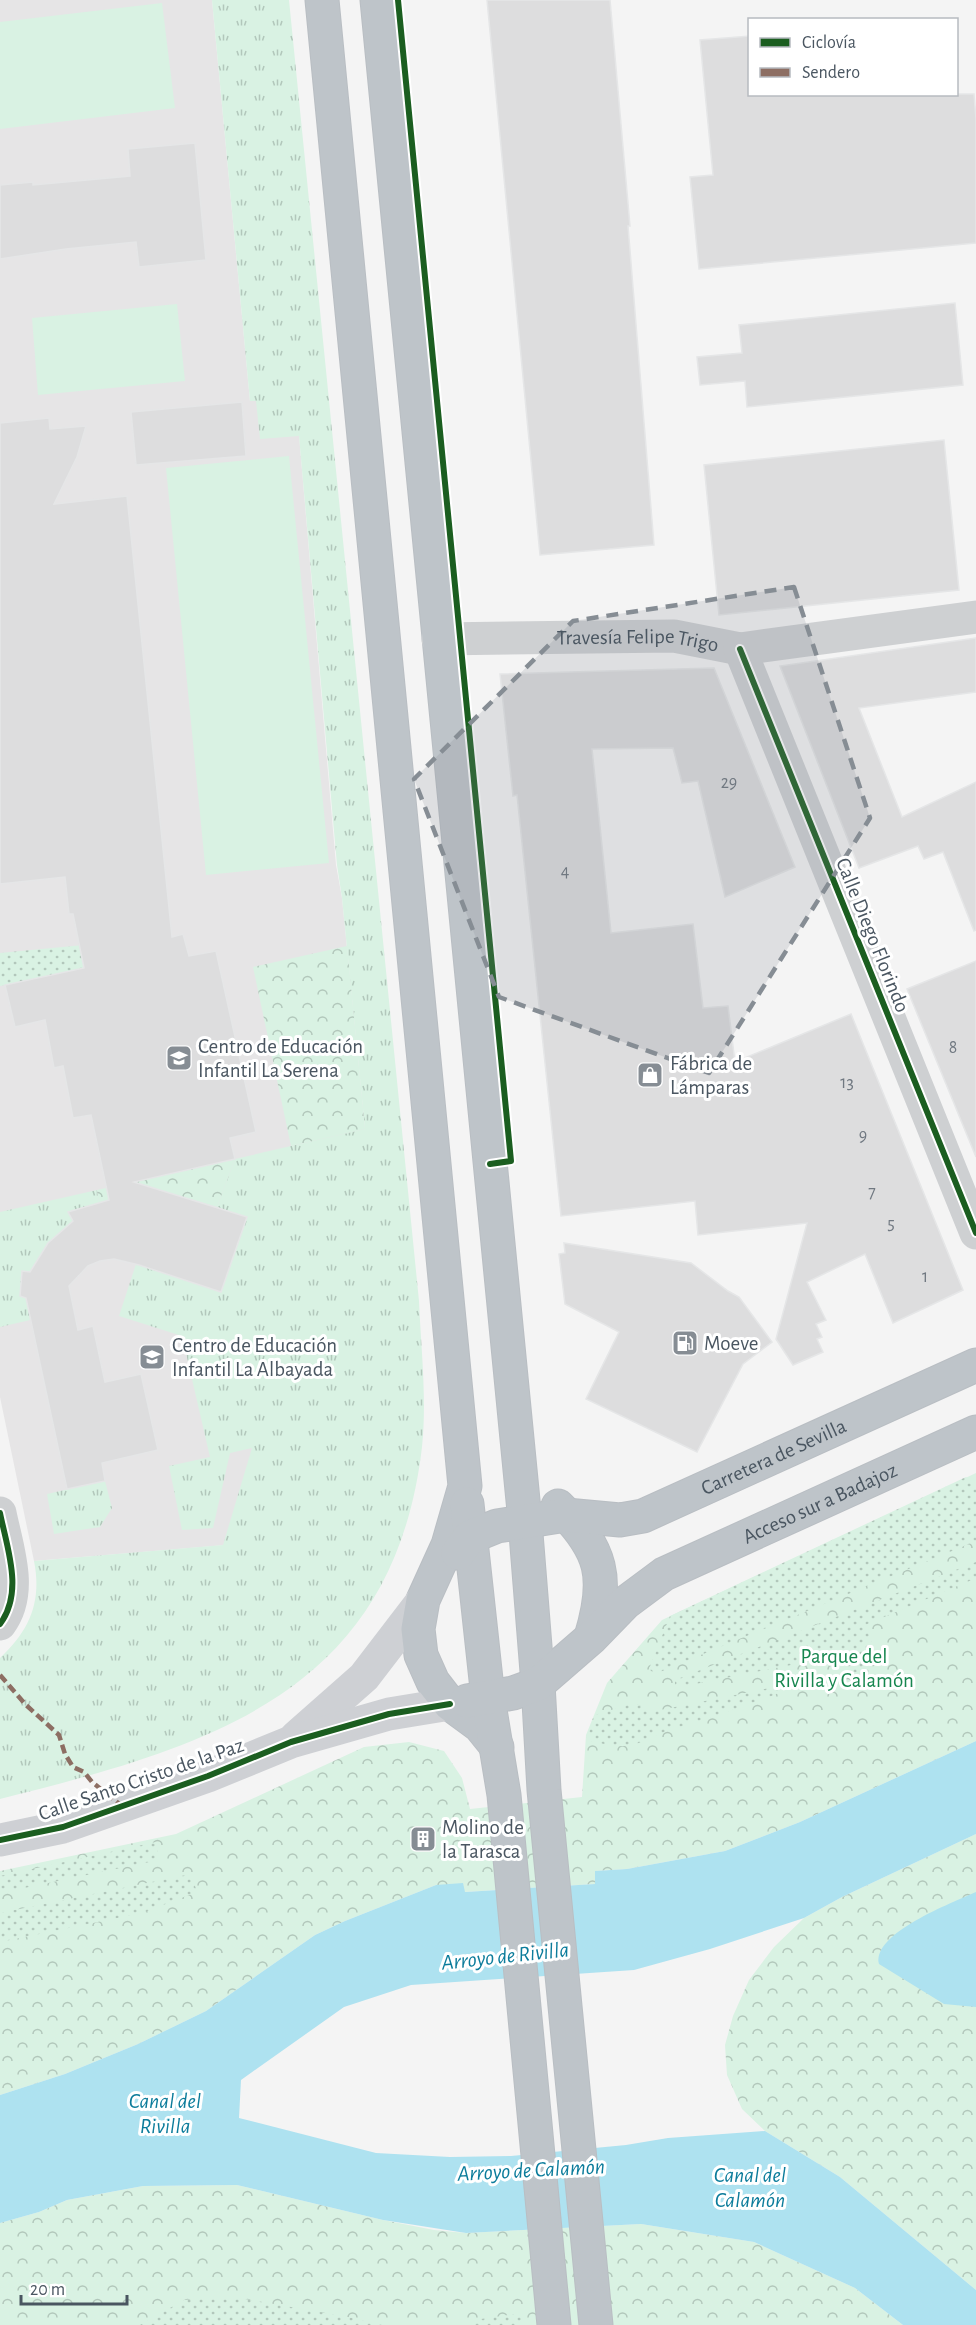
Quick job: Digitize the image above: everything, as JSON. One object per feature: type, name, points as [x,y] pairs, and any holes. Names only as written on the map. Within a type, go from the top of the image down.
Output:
[{"type":"highway","points":[[322,0],[470,1537],[488,1698],[504,1795],[554,2325]]},
{"type":"highway","points":[[377,0],[525,1521],[544,1790],[596,2325]]},
{"type":"highway","name":"Carretera de Sevilla","points":[[470,1537],[497,1526],[566,1515],[620,1520],[643,1516],[976,1365]]},
{"type":"highway","name":"Acceso sur a Badajoz","points":[[591,1638],[625,1603],[664,1574],[976,1432]]},
{"type":"highway","points":[[520,1473],[579,1527],[598,1563],[601,1586],[599,1609],[591,1638],[562,1687],[541,1741]]},
{"type":"highway","points":[[465,1486],[448,1545],[423,1600],[418,1629],[421,1655],[433,1682],[450,1704],[480,1726],[497,1747]]},
{"type":"highway","points":[[423,1600],[470,1537]]},
{"type":"highway","points":[[450,1704],[488,1698],[538,1684],[591,1638]]},
{"type":"street","name":"Travesía Felipe Trigo","points":[[438,639],[674,636],[740,649],[976,617]]},
{"type":"street","name":"Calle Diego Florindo","points":[[740,649],[976,1233]]},
{"type":"street","points":[[0,1513],[12,1571],[12,1594],[0,1624]]},
{"type":"street","points":[[291,1742],[364,1677],[423,1600]]},
{"type":"street","points":[[291,1742],[389,1714],[450,1704]]},
{"type":"street","name":"Calle Santo Cristo de la Paz","points":[[0,1840],[63,1827],[208,1776],[291,1742]]},
{"type":"highlighted area","points":[[794,587],[870,818],[709,1073],[499,997],[414,779],[573,621]]},
{"type":"shaded area","points":[[0,0],[212,0],[250,401],[256,401],[299,435],[336,865],[342,898],[365,1129],[250,1543],[34,1561],[0,1397]]},
{"type":"green space","points":[[212,0],[289,0],[419,1301],[424,1392],[422,1447],[404,1531],[373,1599],[331,1653],[279,1696],[218,1729],[150,1756],[77,1779],[0,1799],[0,1658],[19,1637],[31,1614],[36,1589],[34,1561],[223,1545],[252,1448],[230,1453],[213,1528],[182,1530],[169,1466],[210,1457],[182,1336],[119,1316],[136,1264],[247,1217],[217,1207],[235,1159],[365,1129],[337,865],[299,436],[260,439],[256,401],[250,401]]},
{"type":"green space","points":[[162,3],[175,108],[0,129],[0,22]]},
{"type":"green space","points":[[177,304],[185,381],[38,395],[32,318]]},
{"type":"green space","points":[[289,456],[329,863],[206,875],[166,468]]},
{"type":"green space","points":[[125,941],[84,968],[0,986],[0,953]]},
{"type":"green space","points":[[347,946],[365,1129],[291,1146],[253,967]]},
{"type":"green space","points":[[235,1159],[217,1207],[170,1193],[163,1212],[99,1203],[97,1190]]},
{"type":"green space","points":[[97,1190],[99,1203],[69,1214],[74,1222],[48,1243],[31,1272],[22,1271],[20,1296],[28,1298],[30,1320],[0,1327],[0,1212]]},
{"type":"green space","name":"Parque del Rivilla y Calamón","points":[[976,1473],[976,1741],[800,1822],[725,1851],[627,1869],[596,1871],[596,1884],[464,1892],[436,1885],[315,1935],[206,2011],[138,2044],[65,2074],[0,2095],[0,1871],[176,1834],[364,1747],[409,1742],[444,1751],[462,1778],[470,1809],[582,1797],[586,1735],[607,1683],[662,1620]]},
{"type":"green space","points":[[966,1477],[976,1484],[976,1541],[655,1674],[649,1669],[670,1616]]},
{"type":"green space","points":[[105,1481],[112,1508],[100,1527],[54,1534],[47,1494]]},
{"type":"green space","points":[[976,1562],[976,1582],[974,1579],[865,1625],[879,1661],[873,1679],[821,1659],[675,1688],[675,1680]]},
{"type":"green space","points":[[780,1686],[781,1692],[767,1698],[632,1745],[617,1746],[586,1740],[595,1715],[634,1703],[655,1711]]},
{"type":"green space","points":[[976,1834],[976,2290],[840,2177],[765,2131],[742,2109],[727,2075],[725,2045],[733,2016],[749,1980],[774,1947],[804,1918],[842,1897]]},
{"type":"green space","points":[[156,1842],[159,1860],[0,1893],[0,1876]]},
{"type":"green space","points":[[191,1874],[197,1892],[142,1913],[0,1942],[0,1913]]},
{"type":"green space","points":[[237,2185],[434,2230],[466,2233],[641,2224],[754,2242],[855,2288],[903,2325],[0,2325],[0,2223],[39,2212],[67,2200],[143,2186]]},
{"type":"green space","points":[[216,2297],[245,2299],[382,2325],[140,2325],[184,2300]]},
{"type":"green space","points":[[521,2313],[521,2325],[474,2325],[474,2320]]},
{"type":"water","name":"Canal del Rivilla","points":[[976,1741],[976,1834],[842,1897],[804,1918],[710,1949],[634,1970],[411,1985],[344,2007],[241,2080],[239,2118],[376,2153],[450,2157],[511,2156],[626,2145],[668,2138],[765,2131],[840,2177],[976,2290],[976,2325],[903,2325],[855,2288],[754,2242],[641,2224],[466,2233],[383,2220],[237,2185],[143,2186],[67,2200],[39,2212],[0,2223],[0,2095],[65,2074],[138,2044],[206,2011],[315,1935],[436,1885],[463,1883],[465,1892],[595,1884],[595,1871],[627,1869],[725,1851],[800,1822]]},
{"type":"water","points":[[976,1892],[976,2007],[944,2004],[879,1964],[880,1952],[900,1930],[933,1911]]},
{"type":"building","points":[[487,0],[610,0],[654,545],[540,555]]},
{"type":"building","points":[[748,36],[748,96],[958,96],[958,94],[974,94],[976,243],[699,269],[690,177],[713,175],[700,40]]},
{"type":"building","points":[[195,143],[206,260],[139,267],[136,242],[0,259],[0,185],[33,182],[33,185],[130,176],[128,149]]},
{"type":"building","points":[[955,303],[963,385],[747,407],[745,381],[700,385],[697,357],[742,353],[739,325]]},
{"type":"building","points":[[242,402],[246,456],[136,465],[131,412]]},
{"type":"building","points":[[49,418],[50,429],[86,426],[77,457],[54,504],[127,496],[172,937],[183,934],[189,956],[216,951],[256,1132],[230,1138],[235,1159],[134,1182],[247,1217],[221,1292],[114,1259],[88,1266],[69,1286],[78,1330],[93,1326],[105,1382],[141,1374],[158,1450],[102,1463],[105,1481],[67,1489],[26,1298],[20,1296],[22,1271],[30,1272],[48,1243],[73,1221],[68,1212],[109,1200],[91,1115],[73,1118],[63,1066],[54,1068],[45,1020],[15,1027],[5,985],[84,968],[73,914],[69,914],[65,877],[0,884],[0,423]]},
{"type":"building","points":[[944,440],[959,590],[719,615],[704,465]]},
{"type":"building","points":[[976,638],[976,692],[859,708],[902,817],[976,782],[976,930],[974,931],[943,852],[924,859],[918,846],[859,868],[780,666]]},
{"type":"building","points":[[714,668],[795,867],[725,897],[698,781],[682,783],[673,748],[592,749],[611,933],[693,924],[703,1008],[728,1006],[735,1062],[851,1014],[963,1290],[893,1323],[865,1254],[807,1282],[826,1320],[816,1324],[822,1337],[817,1339],[823,1352],[793,1365],[776,1339],[807,1223],[698,1235],[695,1201],[561,1216],[517,795],[513,796],[500,674]]},
{"type":"building","points":[[976,961],[976,1157],[907,989]]},
{"type":"building","name":"Moeve","points":[[564,1243],[691,1263],[739,1297],[772,1342],[743,1364],[697,1452],[586,1399],[619,1332],[565,1304],[559,1254],[565,1253]]},
{"type":"marked path","points":[[0,1675],[26,1705],[59,1735],[65,1754],[73,1767],[84,1772],[92,1782],[122,1806]]},
{"type":"cycle path","points":[[398,0],[511,1161],[490,1164]]},
{"type":"cycle path","points":[[740,649],[976,1233]]},
{"type":"cycle path","points":[[0,1513],[12,1570],[11,1598],[0,1624]]},
{"type":"cycle path","points":[[0,1840],[63,1827],[208,1776],[291,1742],[389,1714],[450,1704]]},
{"type":"place","name":"Centro de Educación Infantil La Serena","points":[[179,1058]]},
{"type":"place","name":"Fábrica de Lámparas","points":[[650,1075]]},
{"type":"place","name":"Moeve","points":[[685,1343]]},
{"type":"place","name":"Centro de Educación Infantil La Albayada","points":[[152,1357]]},
{"type":"place","name":"Molino de la Tarasca","points":[[423,1839]]},
{"type":"water label","name":"Arroyo de Rivilla","points":[[505,1955]]},
{"type":"water label","name":"Arroyo de Calamón","points":[[531,2169]]},
{"type":"water label","name":"Canal del Calamón","points":[[750,2186]]}]
